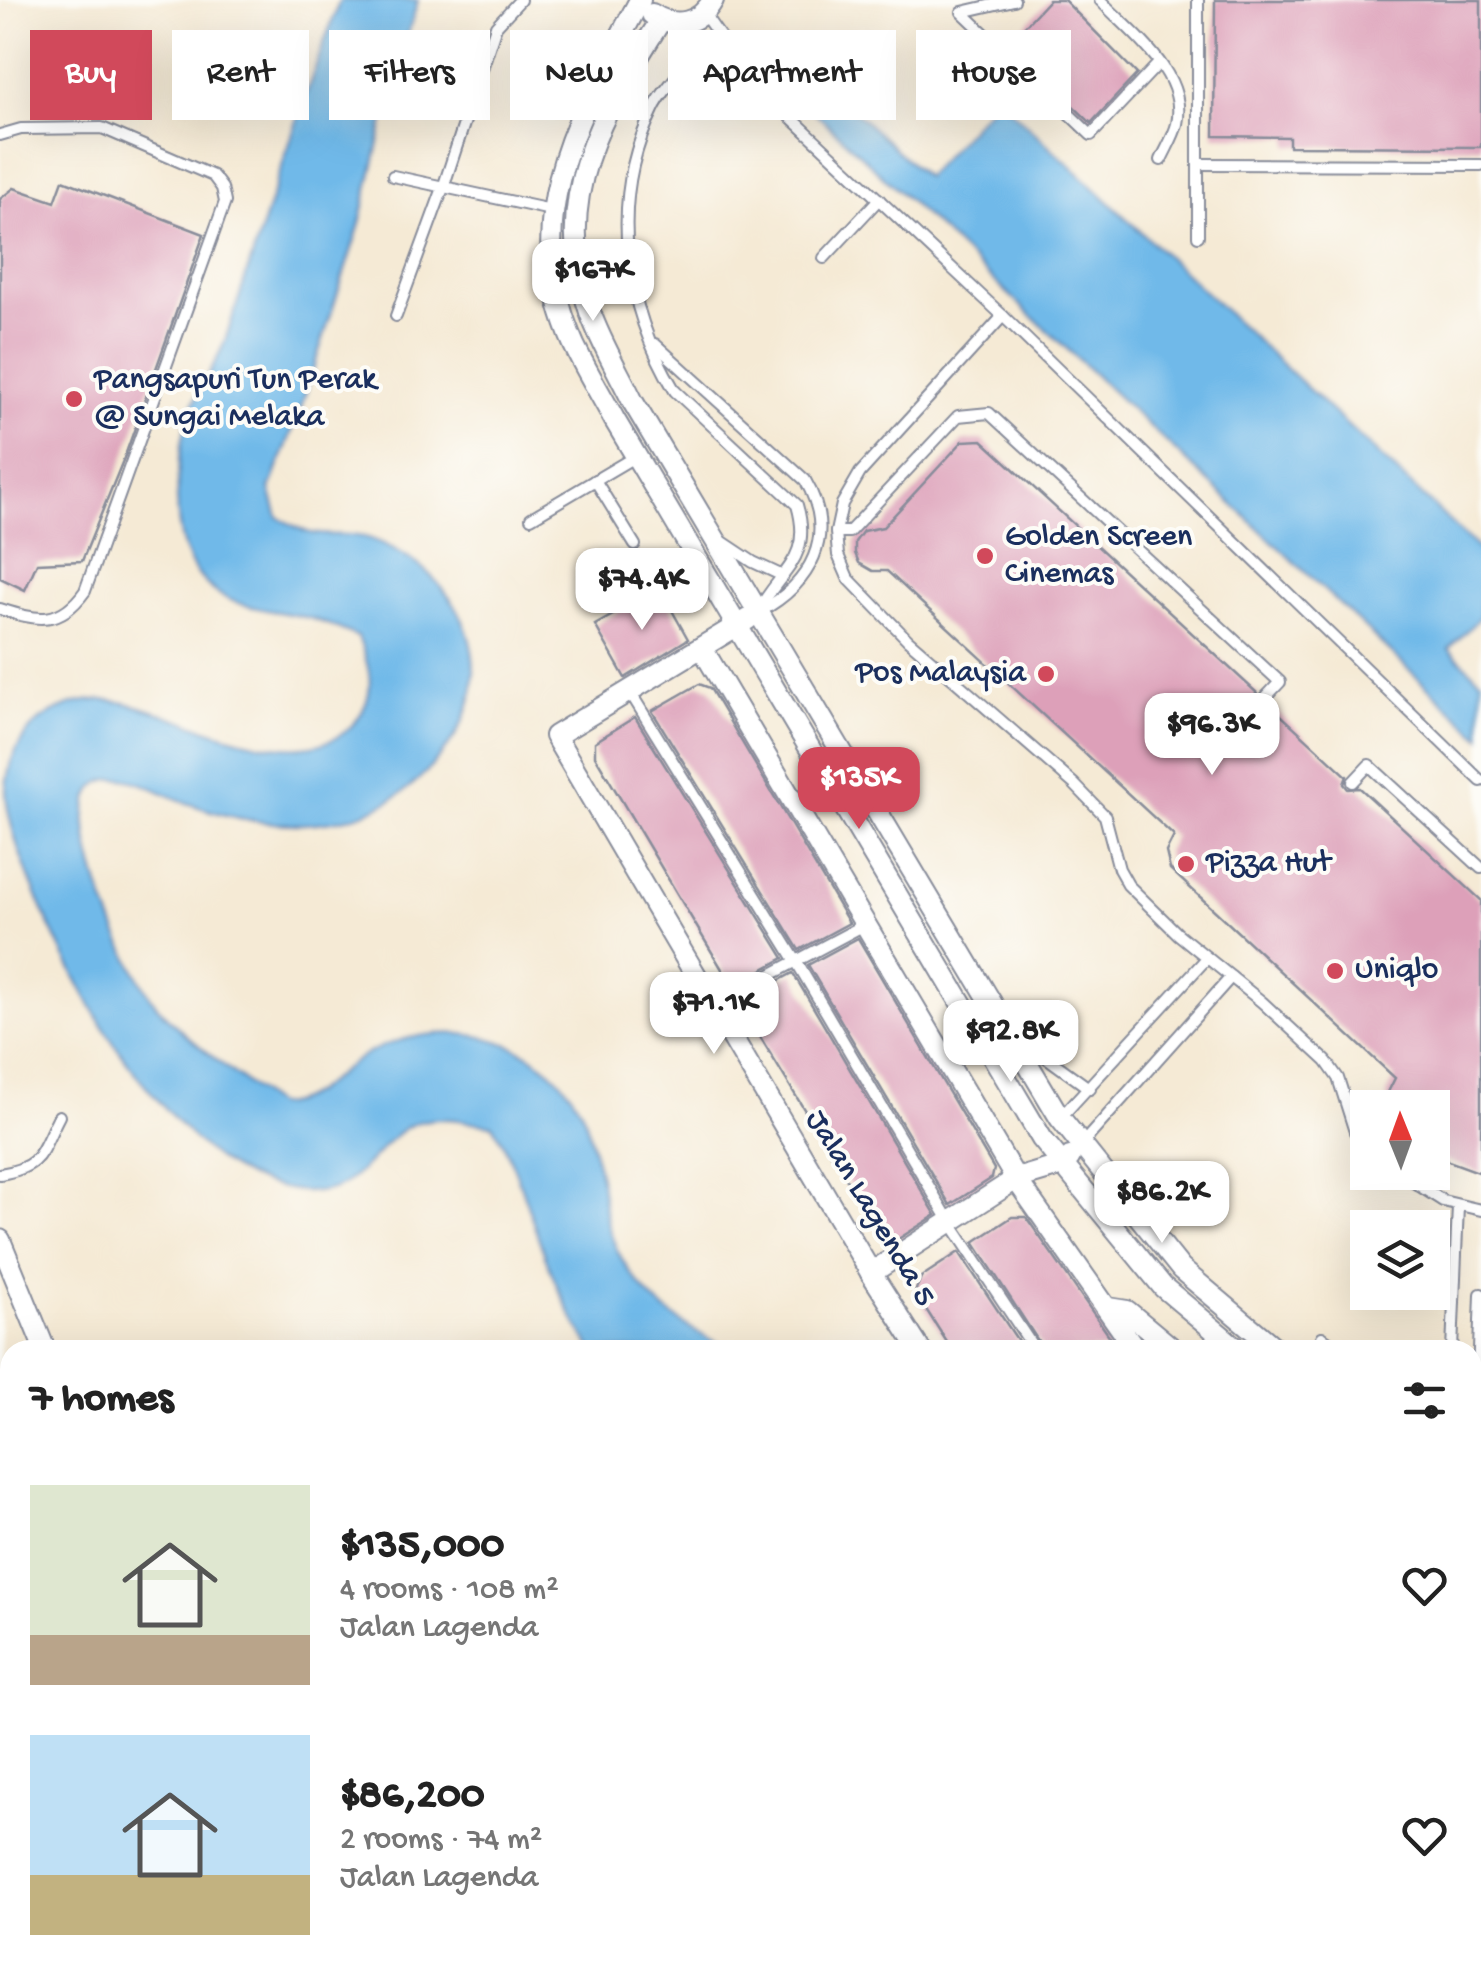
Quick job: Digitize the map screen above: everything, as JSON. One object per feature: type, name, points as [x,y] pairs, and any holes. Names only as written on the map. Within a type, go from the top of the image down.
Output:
[{"type":"street","points":[[708,7],[683,23],[661,20],[641,0],[576,123],[559,171],[551,210],[554,280],[574,344],[636,456],[1042,1139],[1163,1288],[1226,1340]]},
{"type":"street","points":[[661,20],[615,92],[582,172],[575,208],[576,246],[590,314],[633,402],[1060,1118],[1181,1269],[1265,1340]]},
{"type":"street","points":[[630,692],[758,612]]},
{"type":"street","points":[[702,648],[1016,1180],[1129,1340]]},
{"type":"street","name":"Jalan Lagenda 5","points":[[630,692],[555,736],[870,1273],[914,1340]]},
{"type":"street","points":[[1016,1180],[1060,1118]]},
{"type":"street","points":[[870,1273],[1016,1180],[1063,1165],[1081,1146]]},
{"type":"street","points":[[0,1240],[41,1340]]},
{"type":"street","points":[[1108,1308],[1126,1311],[1162,1340]]},
{"type":"lane","points":[[396,316],[444,188],[496,26],[520,0]]},
{"type":"lane","points":[[1014,0],[962,12],[1091,135],[1159,63]]},
{"type":"lane","points":[[1100,0],[1172,82],[1178,100],[1177,124],[1161,160]]},
{"type":"lane","points":[[1198,0],[1198,236]]},
{"type":"lane","points":[[708,7],[749,78],[1003,316],[1481,780]]},
{"type":"lane","points":[[668,87],[654,105],[635,150],[625,202],[629,263],[638,306],[675,391],[797,505],[802,544],[758,612]]},
{"type":"lane","points":[[0,136],[21,129],[102,128],[213,176],[226,202],[85,591],[74,607],[54,618],[29,618],[0,610]]},
{"type":"lane","points":[[1198,164],[1481,165]]},
{"type":"lane","points":[[393,176],[551,210]]},
{"type":"lane","points":[[824,258],[878,199]]},
{"type":"lane","points":[[1003,316],[860,473],[842,504],[836,532],[838,555],[848,578],[870,604],[1105,816],[1128,886],[1326,1062],[1338,1078],[1350,1116]]},
{"type":"lane","points":[[650,338],[804,480],[818,508],[819,534],[814,558],[784,598],[758,612]]},
{"type":"lane","points":[[836,532],[849,532],[958,416],[989,413],[1280,682],[1264,699]]},
{"type":"lane","points":[[531,518],[636,456]]},
{"type":"lane","points":[[594,480],[635,546]]},
{"type":"lane","points":[[710,532],[753,562],[783,576]]},
{"type":"lane","points":[[630,692],[796,961],[950,1222],[1028,1340]]},
{"type":"lane","points":[[1353,782],[1370,764],[1481,868]]},
{"type":"lane","points":[[713,1005],[866,924]]},
{"type":"lane","points":[[1060,1118],[1090,1090],[1207,958]]},
{"type":"lane","points":[[1081,1146],[1231,977]]},
{"type":"lane","points":[[1004,1026],[1090,1090]]},
{"type":"lane","points":[[0,1174],[27,1170],[36,1162],[59,1116]]},
{"type":"lane","points":[[1424,1190],[1458,1206],[1481,1210]]},
{"type":"lane","points":[[1452,1340],[1458,1206]]},
{"type":"lane","points":[[1479,1340],[1481,1294]]},
{"type":"water","points":[[340,0],[418,0],[409,30],[329,30]]},
{"type":"water","points":[[329,31],[329,120],[384,120],[359,227],[270,489],[278,517],[294,526],[311,533],[371,539],[412,560],[429,574],[457,609],[466,629],[474,673],[470,702],[453,739],[426,772],[401,794],[343,819],[312,824],[249,820],[187,803],[133,781],[101,782],[88,798],[86,825],[91,859],[118,935],[164,1014],[275,1105],[312,1094],[366,1054],[424,1035],[484,1037],[512,1046],[538,1061],[561,1081],[582,1112],[610,1232],[629,1271],[658,1303],[712,1340],[586,1340],[559,1290],[511,1161],[493,1125],[441,1119],[421,1121],[399,1133],[355,1176],[329,1190],[278,1187],[222,1162],[194,1139],[137,1075],[115,1045],[65,958],[19,848],[6,790],[16,752],[35,725],[72,704],[114,701],[240,739],[305,747],[333,739],[356,721],[367,700],[370,680],[358,637],[316,620],[249,606],[219,594],[206,584],[186,554],[177,500],[185,428],[226,338],[297,120],[309,120],[309,87]]},
{"type":"water","points":[[823,120],[864,120],[925,177],[978,120],[1021,120],[1481,551],[1481,616],[1449,649],[1481,680],[1481,737]]},
{"type":"building","points":[[1049,0],[1064,0],[1137,74],[1091,123],[1071,104],[1071,30],[1021,30]]},
{"type":"building","points":[[1215,0],[1481,0],[1481,147],[1289,146],[1289,137],[1214,136]]},
{"type":"building","name":"Pangsapuri Tun Perak @ Sungai Melaka","points":[[63,180],[204,234],[126,453],[82,561],[37,563],[25,590],[0,578],[0,199],[14,188],[55,202]]},
{"type":"building","points":[[982,440],[1257,693],[1255,701],[1259,706],[1270,705],[1347,776],[1344,784],[1348,789],[1360,788],[1481,900],[1481,1173],[1450,1162],[1450,1090],[1389,1090],[1395,1078],[1170,869],[1166,852],[1174,836],[887,571],[873,571],[859,563],[855,542],[863,531],[883,527],[963,441]]},
{"type":"building","points":[[660,589],[688,639],[625,678],[595,625]]},
{"type":"building","points":[[699,684],[710,688],[849,923],[799,950],[652,711]]},
{"type":"building","points":[[635,717],[784,958],[732,986],[595,756],[595,742]]},
{"type":"building","points":[[858,938],[994,1169],[992,1178],[950,1205],[808,965]]},
{"type":"building","points":[[793,973],[936,1215],[895,1241],[882,1238],[739,1002]]},
{"type":"building","points":[[1012,1217],[1026,1217],[1112,1340],[1038,1340],[974,1242]]},
{"type":"building","points":[[959,1252],[1017,1340],[946,1340],[915,1292],[921,1277]]},
{"type":"place","name":"Pangsapuri Tun Perak @ Sungai Melaka","points":[[74,399]]},
{"type":"place","name":"Golden Screen Cinemas","points":[[985,556]]},
{"type":"place","name":"Pos Malaysia","points":[[1046,674]]},
{"type":"place","name":"Pizza Hut","points":[[1186,864]]},
{"type":"place","name":"Uniqlo","points":[[1335,971]]}]
